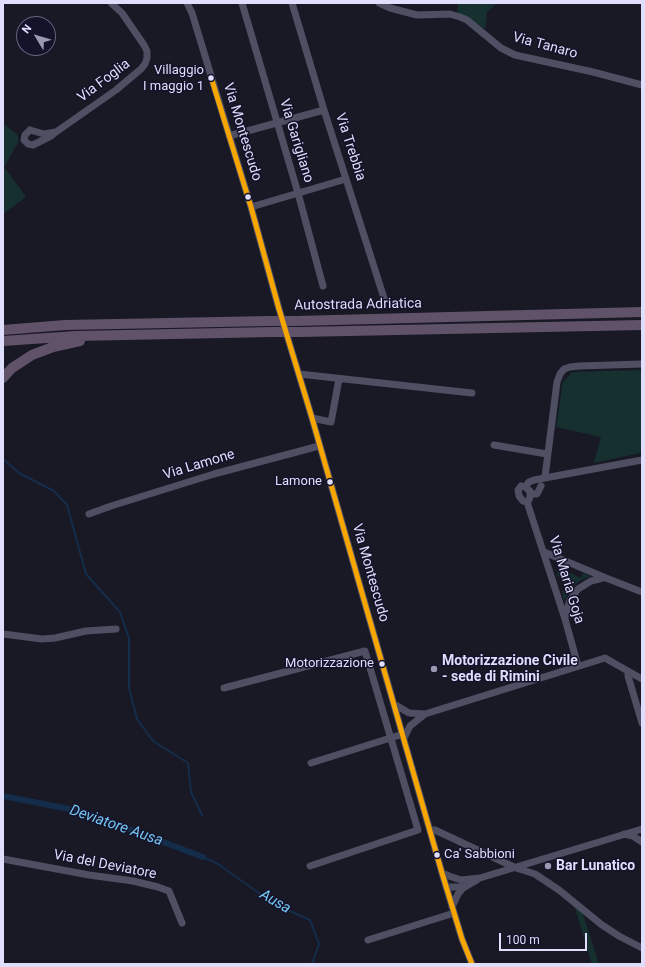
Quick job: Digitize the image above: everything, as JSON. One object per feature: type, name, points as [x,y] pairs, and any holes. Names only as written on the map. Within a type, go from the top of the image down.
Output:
[{"type":"highway","name":"Autostrada Adriatica","points":[[3,330],[65,325],[296,321],[642,312]]},
{"type":"highway","points":[[3,323],[47,320],[65,325]]},
{"type":"highway","name":"Autostrada Adriatica","points":[[3,341],[76,336],[642,325]]},
{"type":"highway","points":[[3,378],[12,368],[32,355],[53,347],[78,341],[210,337],[221,333]]},
{"type":"street","name":"Via Foglia","points":[[56,132],[116,90],[141,70],[145,64],[147,51],[144,44],[122,13],[111,3]]},
{"type":"street","name":"Via Montescudo","points":[[187,3],[192,13],[251,206],[278,309],[312,418],[446,887],[472,964]]},
{"type":"street","name":"Via Montescudo","points":[[192,3],[192,13]]},
{"type":"street","name":"Via Garigliano","points":[[242,3],[276,123],[298,193],[323,286]]},
{"type":"street","name":"Via Trebbia","points":[[292,3],[324,110],[384,298]]},
{"type":"street","name":"Via Tanaro","points":[[379,3],[390,8],[417,15],[450,14],[460,17],[467,20],[501,48],[514,55],[593,72],[642,85]]},
{"type":"street","points":[[229,136],[324,110]]},
{"type":"street","points":[[251,206],[346,179]]},
{"type":"street","points":[[545,477],[557,382],[564,369],[579,366],[642,364]]},
{"type":"street","points":[[299,374],[472,393]]},
{"type":"street","points":[[312,418],[331,422],[339,379]]},
{"type":"street","points":[[494,445],[547,454]]},
{"type":"street","name":"Via Lamone","points":[[88,514],[214,474],[319,446]]},
{"type":"street","points":[[525,487],[529,482],[545,477],[642,460]]},
{"type":"street","points":[[521,486],[528,488],[530,494],[527,502],[523,501],[518,493],[519,487],[521,486]]},
{"type":"street","points":[[530,494],[537,494],[541,486]]},
{"type":"street","name":"Via Maria Goja","points":[[527,502],[544,552],[578,666]]},
{"type":"street","points":[[544,552],[642,592]]},
{"type":"street","points":[[564,619],[567,606],[578,589],[591,581],[606,578]]},
{"type":"street","points":[[3,634],[42,639],[55,638],[86,631],[116,629]]},
{"type":"street","points":[[224,688],[365,651],[418,830],[310,866]]},
{"type":"street","points":[[311,763],[390,738],[403,736],[410,726],[425,714],[605,658],[642,679]]},
{"type":"street","points":[[628,672],[642,723]]},
{"type":"street","points":[[394,704],[404,711],[425,714]]},
{"type":"street","points":[[399,721],[414,713]]},
{"type":"street","points":[[399,721],[406,723],[415,722]]},
{"type":"street","points":[[442,873],[466,880],[480,878],[642,829]]},
{"type":"street","points":[[430,830],[434,830],[516,868],[535,874],[559,890],[602,926],[642,948]]},
{"type":"street","points":[[624,834],[633,836],[642,842]]},
{"type":"street","name":"Via del Deviatore","points":[[3,859],[89,875],[133,881],[158,887],[168,892],[182,923]]},
{"type":"street","points":[[368,940],[453,910],[458,894],[465,887],[480,878]]},
{"type":"street","points":[[446,887],[459,879]]},
{"type":"street","points":[[446,887],[465,887]]},
{"type":"green space","points":[[458,3],[497,3],[487,12],[485,29],[457,12]]},
{"type":"green space","points":[[3,123],[18,135],[18,142],[5,166],[3,164]]},
{"type":"green space","points":[[3,165],[26,197],[3,214]]},
{"type":"green space","points":[[642,370],[642,446],[640,453],[594,463],[601,437],[556,427],[563,382],[572,372]]},
{"type":"green space","points":[[564,566],[569,568],[568,572],[581,578],[583,573],[591,576],[577,583],[571,589],[564,601],[562,591],[566,590],[562,576],[557,577],[557,574],[560,567]]},
{"type":"green space","points":[[574,905],[582,911],[599,964],[592,964]]},
{"type":"waterway","points":[[3,459],[19,473],[54,491],[67,505],[86,574],[120,612],[129,638],[129,688],[137,719],[153,741],[188,763],[191,792],[202,815]]},
{"type":"waterway","name":"Deviatore Ausa","points":[[3,796],[84,812],[203,857]]},
{"type":"waterway","name":"Ausa","points":[[203,857],[218,864],[274,904],[310,920],[319,944],[312,964]]},
{"type":"transit line","points":[[211,77],[251,207],[279,309],[312,418],[442,873],[462,939],[472,964]]},
{"type":"place","name":"Villaggio I maggio 1","points":[[211,78]]},
{"type":"place","name":"Lamone","points":[[330,482]]},
{"type":"place","name":"Motorizzazione","points":[[382,664]]},
{"type":"place","name":"Motorizzazione Civile - sede di Rimini","points":[[434,669]]},
{"type":"place","name":"Ca' Sabbioni","points":[[437,855]]},
{"type":"place","name":"Bar Lunatico","points":[[548,866]]}]
